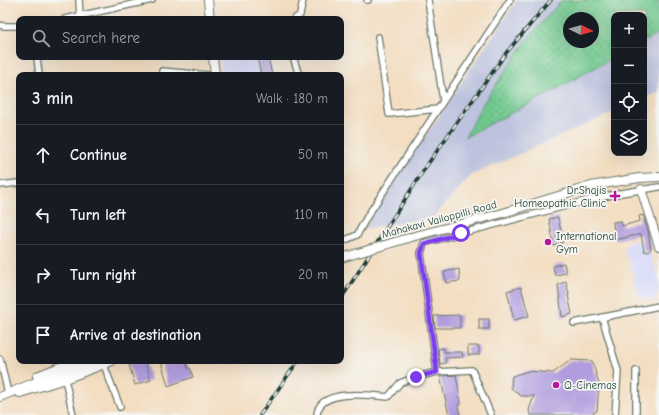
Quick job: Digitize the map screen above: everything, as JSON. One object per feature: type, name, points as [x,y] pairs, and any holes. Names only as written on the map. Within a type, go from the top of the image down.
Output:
[{"type":"main road","points":[[208,0],[210,16]]},
{"type":"main road","points":[[214,60],[215,72]]},
{"type":"main road","name":"Mahakavi Vailoppilli Road","points":[[344,257],[415,236],[503,213],[591,186],[639,178],[659,177]]},
{"type":"main road","points":[[642,189],[659,246]]},
{"type":"main road","points":[[12,392],[17,384],[67,364]]},
{"type":"main road","points":[[0,397],[85,364]]},
{"type":"main road","points":[[12,392],[20,393],[104,365]]},
{"type":"street","points":[[78,0],[80,16],[152,0]]},
{"type":"street","points":[[298,16],[300,15],[302,0]]},
{"type":"street","points":[[428,0],[443,100]]},
{"type":"street","points":[[344,240],[357,234],[443,100],[510,0]]},
{"type":"street","points":[[0,25],[16,26]]},
{"type":"street","points":[[378,37],[389,114],[438,109]]},
{"type":"street","points":[[37,60],[39,72]]},
{"type":"street","points":[[294,60],[298,72]]},
{"type":"street","points":[[162,71],[174,72]]},
{"type":"street","points":[[0,184],[16,183]]},
{"type":"street","points":[[437,372],[421,253],[424,244],[499,225],[557,207],[621,193],[659,187]]},
{"type":"street","points":[[574,323],[659,306]]},
{"type":"street","points":[[602,318],[618,371],[615,415]]},
{"type":"street","points":[[0,359],[12,392]]},
{"type":"street","points":[[104,365],[120,407]]},
{"type":"street","points":[[317,415],[317,410],[327,399],[349,395],[388,397],[400,383],[416,377],[437,372],[472,370],[491,415]]},
{"type":"street","points":[[636,371],[636,415]]},
{"type":"street","points":[[65,379],[73,415]]},
{"type":"shaded area","points":[[517,0],[659,0],[659,92],[647,97],[647,12],[611,12],[611,113],[472,175],[433,217],[363,229]]},
{"type":"shaded area","points":[[220,60],[271,60],[273,72],[221,72]]},
{"type":"shaded area","points":[[640,240],[643,252],[650,253],[659,279],[659,291],[656,298],[651,302],[638,295],[629,258],[626,257],[624,250],[628,242]]},
{"type":"green space","points":[[562,0],[659,0],[659,34],[647,40],[647,12],[611,12],[611,59],[548,94],[465,137],[484,102],[526,41]]},
{"type":"building","points":[[258,60],[269,60],[271,72],[260,72]]},
{"type":"building","points":[[643,215],[648,231],[651,249],[648,252],[644,251],[641,234],[615,240],[613,222],[621,221],[622,226],[640,221],[639,216]]},
{"type":"building","points":[[558,217],[563,242],[554,246],[549,219]]},
{"type":"building","points":[[564,263],[566,273],[555,275],[553,266]]},
{"type":"building","points":[[459,269],[460,281],[446,283],[444,272]]},
{"type":"building","points":[[566,281],[572,314],[562,317],[558,285]]},
{"type":"building","points":[[521,287],[529,316],[514,320],[507,291]]},
{"type":"building","points":[[460,315],[460,328],[435,328],[434,316]]},
{"type":"building","points":[[479,319],[489,319],[489,329],[479,329]]},
{"type":"building","points":[[468,346],[479,346],[479,355],[468,355]]},
{"type":"building","points":[[444,348],[444,352],[462,352],[463,357],[445,358],[446,363],[440,364],[438,349]]},
{"type":"building","points":[[571,360],[592,361],[599,384],[597,411],[589,415],[530,415],[529,410],[534,396],[521,396],[511,388],[512,376],[528,371],[553,373]]},
{"type":"building","points":[[129,364],[146,364],[151,380],[135,385]]},
{"type":"building","points":[[162,364],[187,364],[193,377],[168,386]]},
{"type":"building","points":[[456,375],[461,404],[458,405],[460,415],[449,415],[440,376]]},
{"type":"railway","points":[[344,294],[425,168],[506,53],[551,0]]},
{"type":"railway","points":[[260,415],[296,364]]},
{"type":"place","name":"Dr.Shajis Homeopathic Clinic","points":[[615,196]]},
{"type":"place","name":"International Gym","points":[[548,242]]},
{"type":"place","name":"Q-Cinemas","points":[[556,385]]},
{"type":"route","points":[[416,377],[437,372],[421,253],[424,244],[461,233]]}]
